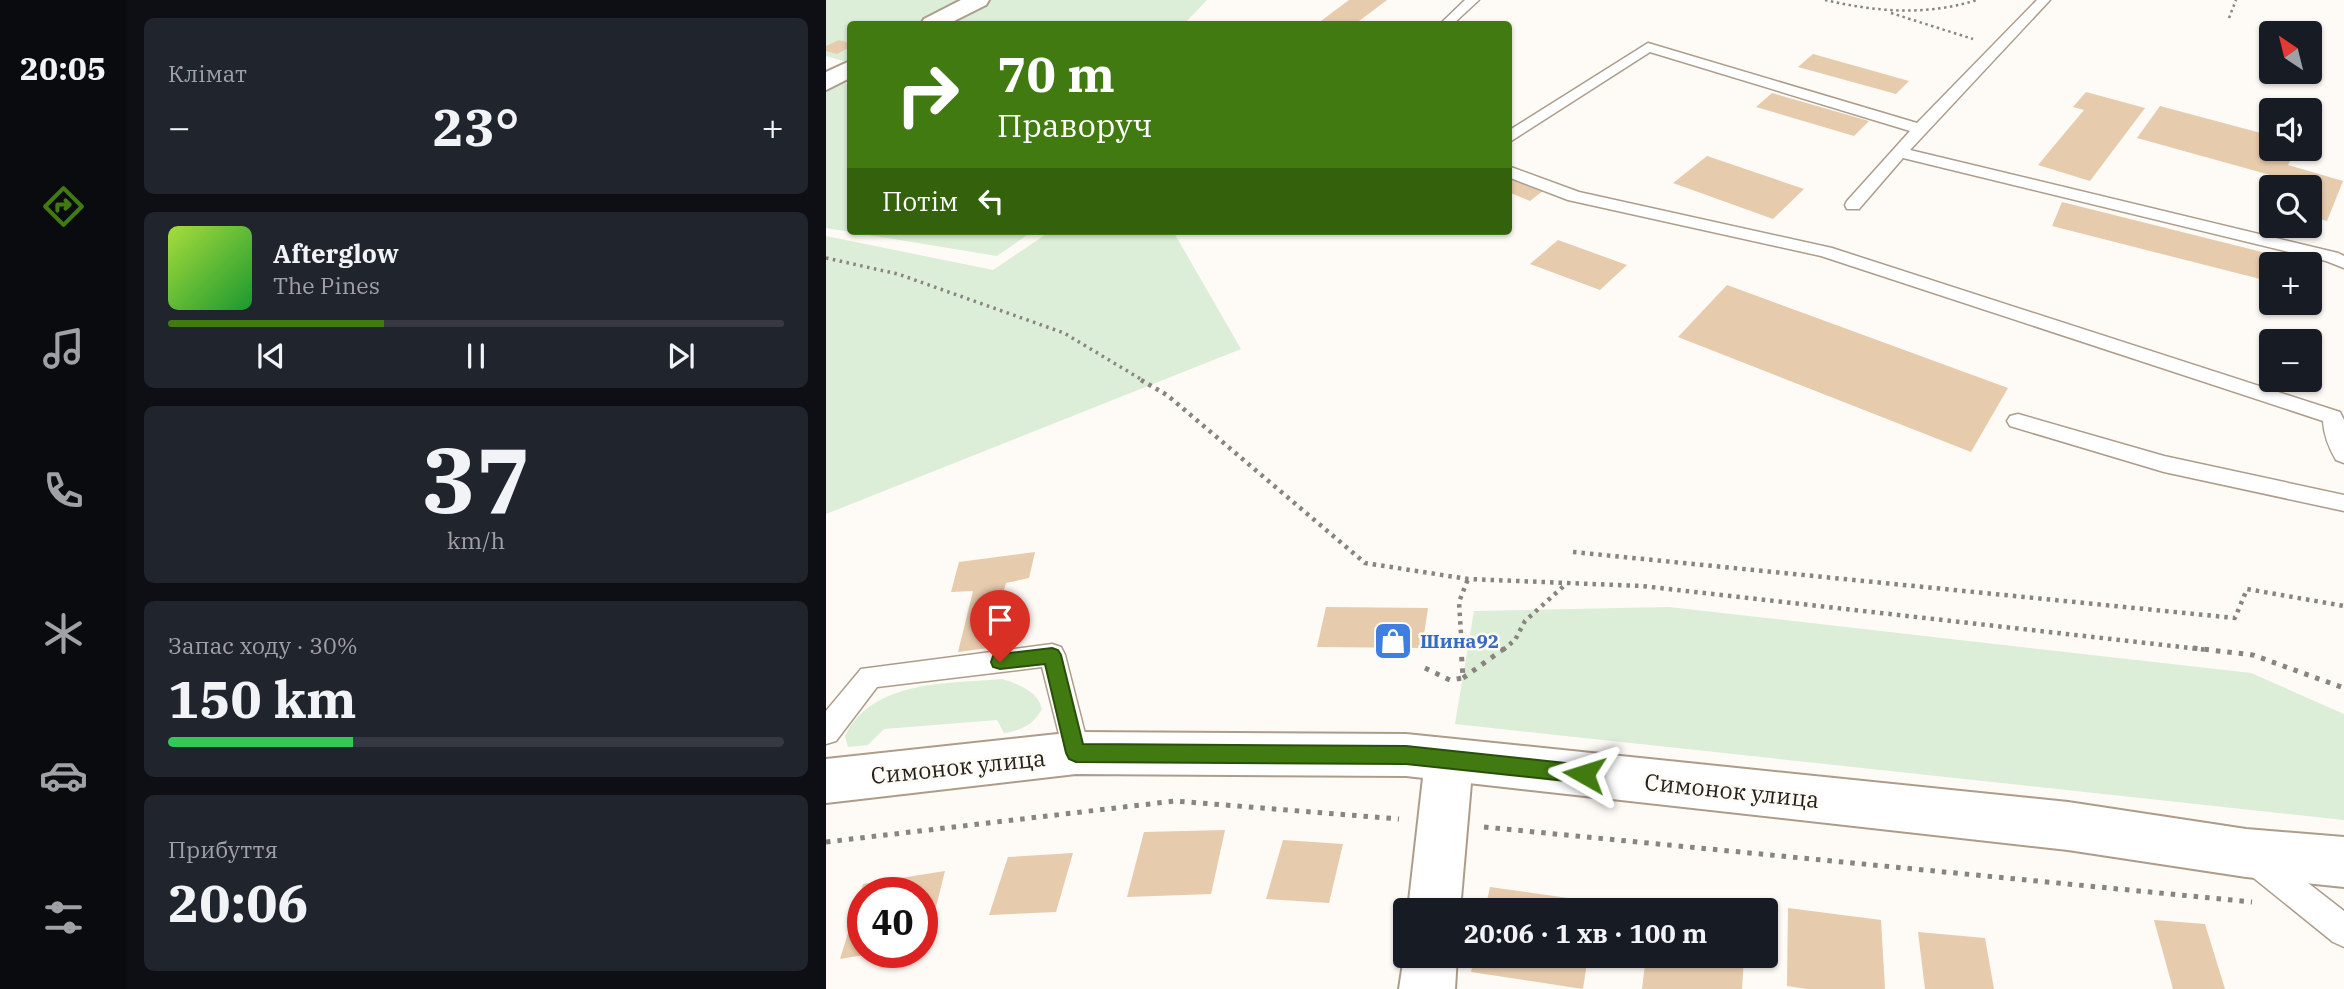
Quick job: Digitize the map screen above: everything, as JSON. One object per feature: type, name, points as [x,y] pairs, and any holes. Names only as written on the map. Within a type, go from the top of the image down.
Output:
[{"type":"street","points":[[938,21],[978,0]]},
{"type":"street","name":"Симонок улица","points":[[826,781],[1076,753],[1406,755],[2068,826],[2246,853],[2344,862]]},
{"type":"street","points":[[1435,898],[1449,760]]},
{"type":"street","points":[[1427,989],[1429,968]]},
{"type":"lane","points":[[1449,21],[1473,0]]},
{"type":"lane","points":[[1853,205],[1920,129],[2044,0]]},
{"type":"lane","points":[[1512,135],[1648,47],[1920,129]]},
{"type":"lane","points":[[1900,152],[2206,225],[2332,257],[2344,263]]},
{"type":"lane","points":[[1512,173],[1574,196],[1826,252],[2333,417],[2335,435],[2344,455]]},
{"type":"lane","points":[[2018,421],[2164,464],[2344,503]]},
{"type":"lane","points":[[826,732],[870,677],[1052,655],[1076,753]]},
{"type":"lane","points":[[2246,853],[2344,931]]},
{"type":"path","points":[[1825,0],[1888,12],[1961,34],[1995,50]]},
{"type":"path","points":[[1888,12],[1942,10],[1977,0]]},
{"type":"path","points":[[2229,18],[2236,0]]},
{"type":"path","points":[[826,258],[898,274],[1064,333],[1167,395],[1365,563],[1468,579],[1656,588],[2253,655],[2344,688]]},
{"type":"path","points":[[1573,552],[2235,618],[2247,589],[2344,606]]},
{"type":"path","points":[[1463,678],[1459,602],[1468,579]]},
{"type":"path","points":[[1425,668],[1450,680],[1463,678],[1485,665],[1516,640],[1525,621],[1566,584]]},
{"type":"path","points":[[826,842],[1175,801],[1888,864],[2317,909]]},
{"type":"green space","points":[[826,0],[1207,0],[1187,21],[847,21],[847,62],[826,56]]},
{"type":"green space","points":[[826,77],[847,84],[847,231],[826,228]]},
{"type":"green space","points":[[869,235],[1027,235],[997,256]]},
{"type":"green space","points":[[1045,235],[1175,235],[1241,349],[826,514],[826,236],[993,270]]},
{"type":"green space","points":[[1669,607],[2251,673],[2344,714],[2344,820],[1455,724],[1474,611]]},
{"type":"green space","points":[[1002,679],[1026,689],[1040,703],[1042,709],[1039,715],[1022,728],[1004,733],[997,720],[884,729],[868,745],[848,747],[845,736],[858,717],[893,694],[936,684]]},
{"type":"building","points":[[1349,0],[1387,0],[1359,21],[1321,21]]},
{"type":"building","points":[[839,40],[847,42],[847,49],[837,54],[826,51],[826,46]]},
{"type":"building","points":[[1813,54],[1909,81],[1896,94],[1798,67]]},
{"type":"building","points":[[2086,92],[2145,108],[2090,181],[2038,165],[2084,110],[2073,107]]},
{"type":"building","points":[[1772,93],[1869,121],[1854,136],[1756,107]]},
{"type":"building","points":[[2160,106],[2259,133],[2259,161],[2290,161],[2288,165],[2343,181],[2327,221],[2322,220],[2322,175],[2270,175],[2137,138]]},
{"type":"building","points":[[1707,156],[1804,189],[1773,219],[1673,183]]},
{"type":"building","points":[[1512,178],[1544,190],[1530,201],[1512,194]]},
{"type":"building","points":[[2062,202],[2262,252],[2259,252],[2259,279],[2052,226]]},
{"type":"building","points":[[1558,240],[1627,265],[1600,290],[1530,264]]},
{"type":"building","points":[[1727,285],[2008,388],[1971,452],[1678,337]]},
{"type":"building","points":[[1035,552],[1029,578],[1006,583],[988,648],[958,652],[973,591],[951,592],[959,562]]},
{"type":"building","points":[[1326,607],[1428,608],[1422,648],[1317,647]]},
{"type":"building","points":[[1225,830],[1211,894],[1127,897],[1144,832]]},
{"type":"building","points":[[1283,840],[1343,844],[1329,903],[1266,899]]},
{"type":"building","points":[[1073,853],[1056,912],[989,915],[1008,857]]},
{"type":"building","points":[[945,871],[938,899],[938,877],[907,877]]},
{"type":"building","points":[[1490,887],[1568,898],[1488,898]]},
{"type":"building","points":[[1788,908],[1881,920],[1885,989],[1807,989],[1787,986]]},
{"type":"building","points":[[2154,920],[2205,924],[2225,989],[2173,989]]},
{"type":"building","points":[[1918,932],[1985,938],[1994,989],[1925,989]]},
{"type":"building","points":[[847,936],[847,958],[840,959]]},
{"type":"building","points":[[1472,968],[1586,968],[1583,989],[1471,972]]},
{"type":"building","points":[[1645,968],[1743,968],[1742,989],[1642,989]]},
{"type":"place","name":"Шина92","points":[[1393,641]]},
{"type":"route","points":[[1000,662],[1052,655],[1076,753],[1406,755],[1584,774]]}]
